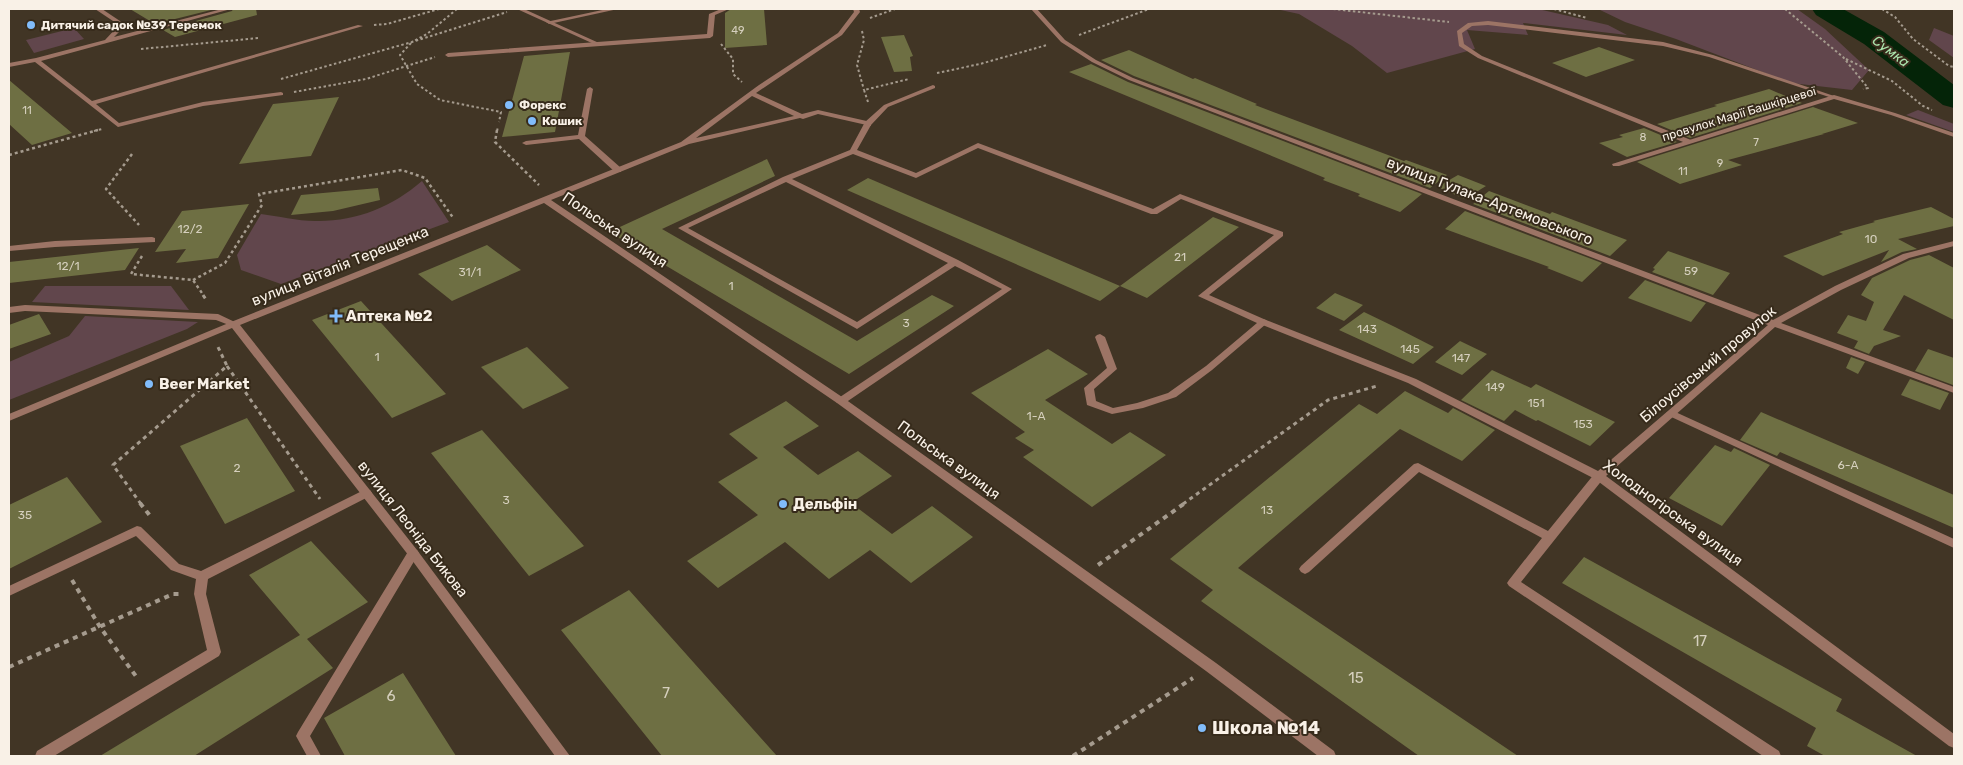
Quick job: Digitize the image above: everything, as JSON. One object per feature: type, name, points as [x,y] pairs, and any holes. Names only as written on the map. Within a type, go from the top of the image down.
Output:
[{"type":"street","points":[[98,9],[123,25],[107,40]]},
{"type":"street","points":[[9,65],[36,60],[228,9]]},
{"type":"street","points":[[520,9],[596,43]]},
{"type":"street","points":[[549,22],[615,9]]},
{"type":"street","points":[[448,56],[596,43],[710,36],[712,14],[726,9]]},
{"type":"street","name":"вулиця Віталія Терещенка","points":[[684,144],[752,94],[840,34],[857,12],[856,9]]},
{"type":"street","name":"вулиця Гулака-Артемовського","points":[[1034,9],[1063,41],[1094,61],[1131,80],[1954,390]]},
{"type":"street","points":[[1688,142],[1480,57],[1462,46],[1459,32],[1470,24],[1488,23],[1663,44],[1710,56],[1834,97]]},
{"type":"street","points":[[92,103],[360,26]]},
{"type":"street","points":[[36,60],[118,125],[203,104],[281,94]]},
{"type":"street","points":[[933,87],[886,106],[868,124],[853,151],[786,179],[682,228],[857,326],[956,262]]},
{"type":"street","points":[[581,136],[590,89]]},
{"type":"street","points":[[752,94],[803,117]]},
{"type":"street","name":"провулок Марії Башкірцевої","points":[[1616,164],[1834,97],[1893,114],[1954,135]]},
{"type":"street","name":"вулиця Віталія Терещенка","points":[[9,418],[543,194],[618,170],[684,144],[818,112],[868,124]]},
{"type":"street","points":[[526,143],[581,136],[618,170]]},
{"type":"street","name":"Холодногірська вулиця","points":[[853,151],[916,176],[978,146],[1154,212],[1180,196],[1280,234],[1202,296],[1262,322],[1412,381],[1599,476],[1954,742]]},
{"type":"street","points":[[786,179],[1008,289],[841,402]]},
{"type":"street","name":"Польська вулиця","points":[[543,194],[841,402],[1211,667],[1329,756]]},
{"type":"street","points":[[9,249],[55,244],[152,240]]},
{"type":"street","name":"Білоусівський провулок","points":[[1774,756],[1513,583],[1599,476],[1775,323],[1838,288],[1906,256],[1954,243]]},
{"type":"street","points":[[9,310],[25,308],[218,318],[234,324]]},
{"type":"street","points":[[1100,337],[1112,369],[1089,388],[1091,403],[1112,411],[1139,406],[1172,395],[1210,368],[1262,322]]},
{"type":"street","name":"вулиця Леоніда Бикова","points":[[234,324],[413,553],[563,756]]},
{"type":"street","points":[[1671,413],[1954,544]]},
{"type":"street","points":[[1305,570],[1418,466],[1550,537]]},
{"type":"street","points":[[9,591],[137,530],[175,567],[202,576],[366,493]]},
{"type":"street","points":[[314,756],[303,736],[413,553]]},
{"type":"street","points":[[42,756],[214,652],[200,594],[202,576]]},
{"type":"path","points":[[360,26],[387,24],[439,9]]},
{"type":"path","points":[[457,9],[427,34],[412,42],[400,55],[417,84],[440,100],[501,112],[499,122]]},
{"type":"path","points":[[869,19],[895,9]]},
{"type":"path","points":[[936,73],[980,64],[1063,41],[1149,9]]},
{"type":"path","points":[[1333,9],[1470,24]]},
{"type":"path","points":[[1785,9],[1843,57],[1868,88],[1834,97]]},
{"type":"path","points":[[1882,9],[1895,17],[1912,39],[1949,66],[1954,67]]},
{"type":"path","points":[[412,42],[508,12]]},
{"type":"path","points":[[862,31],[864,40],[857,65],[868,104]]},
{"type":"path","points":[[132,49],[261,38]]},
{"type":"path","points":[[721,43],[733,59],[733,74],[746,84]]},
{"type":"path","points":[[281,94],[364,80],[407,66],[422,58],[448,56]]},
{"type":"path","points":[[1843,57],[1892,81],[1923,106],[1939,113]]},
{"type":"path","points":[[864,90],[909,79]]},
{"type":"path","points":[[498,127],[495,142],[543,194]]},
{"type":"path","points":[[132,154],[106,189],[152,240]]},
{"type":"path","points":[[144,253],[131,274],[193,280],[225,263],[262,205],[259,194],[402,170],[425,178],[455,222]]},
{"type":"path","points":[[193,280],[218,318]]},
{"type":"path","points":[[216,345],[227,366],[320,498],[312,503]]},
{"type":"path","points":[[153,520],[113,465],[227,366]]},
{"type":"path","points":[[1083,576],[1328,400],[1369,386],[1412,381]]},
{"type":"path","points":[[63,564],[100,627],[148,692]]},
{"type":"path","points":[[9,668],[173,594],[200,594]]},
{"type":"path","points":[[1072,756],[1211,667]]},
{"type":"shaded area","points":[[1276,9],[1538,9],[1608,25],[1627,35],[1523,23],[1528,35],[1467,30],[1475,49],[1387,73],[1352,46],[1299,14]]},
{"type":"shaded area","points":[[1598,9],[1797,9],[1825,29],[1869,70],[1852,90],[1791,83],[1676,39],[1625,22]]},
{"type":"shaded area","points":[[74,28],[84,39],[34,53],[26,40]]},
{"type":"shaded area","points":[[1934,28],[1954,36],[1954,58],[1929,40]]},
{"type":"shaded area","points":[[1918,110],[1954,124],[1954,132],[1906,115]]},
{"type":"shaded area","points":[[422,181],[449,222],[281,284],[241,270],[237,255],[261,214],[308,221],[330,221],[359,216],[386,205]]},
{"type":"shaded area","points":[[45,286],[171,286],[189,310],[32,302]]},
{"type":"shaded area","points":[[85,316],[198,322],[187,329],[9,400],[9,362],[69,336]]},
{"type":"building","points":[[130,9],[215,9],[155,24]]},
{"type":"building","points":[[233,9],[256,9],[257,15],[175,37],[163,30],[232,11]]},
{"type":"building","points":[[731,9],[764,9],[767,45],[725,48],[725,13]]},
{"type":"building","points":[[904,35],[913,56],[910,57],[912,71],[894,72],[881,37]]},
{"type":"building","points":[[1599,47],[1635,60],[1586,77],[1552,63]]},
{"type":"building","points":[[1129,50],[1193,79],[1195,78],[1257,104],[1255,105],[1404,161],[1406,160],[1447,175],[1430,188],[1134,76],[1101,60]]},
{"type":"building","points":[[570,52],[555,132],[502,137],[524,56]]},
{"type":"building","points":[[1091,64],[1128,82],[1422,194],[1400,212],[1358,196],[1360,194],[1323,180],[1325,178],[1069,72]]},
{"type":"building","points":[[9,80],[72,133],[32,145],[9,124]]},
{"type":"building","points":[[1769,89],[1802,103],[1690,138],[1657,124],[1717,106],[1714,105]]},
{"type":"building","points":[[339,97],[311,156],[239,164],[273,104]]},
{"type":"building","points":[[1813,107],[1858,123],[1728,160],[1742,165],[1680,184],[1637,162]]},
{"type":"building","points":[[1644,128],[1677,142],[1627,157],[1599,143],[1623,137],[1619,135]]},
{"type":"building","points":[[767,159],[775,176],[662,229],[857,341],[932,295],[954,306],[849,374],[609,232]]},
{"type":"building","points":[[1458,175],[1486,186],[1465,199],[1437,187]]},
{"type":"building","points":[[868,178],[1120,286],[1100,301],[847,190]]},
{"type":"building","points":[[378,188],[380,200],[333,211],[291,215],[301,195]]},
{"type":"building","points":[[1489,191],[1627,240],[1610,256],[1473,204]]},
{"type":"building","points":[[249,204],[218,258],[176,263],[186,249],[155,252],[182,211]]},
{"type":"building","points":[[1931,207],[1954,219],[1954,226],[1898,239],[1917,249],[1902,252],[1881,262],[1889,250],[1823,276],[1783,256],[1843,234],[1839,232],[1875,222],[1873,221]]},
{"type":"building","points":[[1465,211],[1602,263],[1582,282],[1547,268],[1549,267],[1445,229]]},
{"type":"building","points":[[1213,217],[1239,227],[1147,298],[1120,286]]},
{"type":"building","points":[[487,245],[521,270],[452,301],[418,274]]},
{"type":"building","points":[[139,248],[125,270],[9,283],[9,262]]},
{"type":"building","points":[[1668,251],[1730,273],[1713,295],[1652,272],[1655,269],[1653,268]]},
{"type":"building","points":[[1929,255],[1954,268],[1954,320],[1904,295],[1883,330],[1901,336],[1874,346],[1869,354],[1854,348],[1858,341],[1837,333],[1848,315],[1866,321],[1874,302],[1861,295],[1872,278],[1910,260]]},
{"type":"building","points":[[1645,280],[1706,303],[1691,322],[1628,298]]},
{"type":"building","points":[[1335,293],[1363,305],[1344,321],[1316,308]]},
{"type":"building","points":[[361,301],[446,394],[392,418],[312,320]]},
{"type":"building","points":[[1364,312],[1434,347],[1413,364],[1339,330]]},
{"type":"building","points":[[39,314],[51,334],[9,349],[9,325]]},
{"type":"building","points":[[1460,341],[1487,354],[1462,375],[1435,362]]},
{"type":"building","points":[[527,347],[569,388],[523,409],[481,367]]},
{"type":"building","points":[[1048,349],[1088,374],[1045,400],[1112,444],[1130,432],[1166,455],[1092,507],[1023,457],[1034,450],[1015,438],[1025,432],[971,393]]},
{"type":"building","points":[[1928,349],[1954,358],[1953,385],[1915,371]]},
{"type":"building","points":[[1851,357],[1865,362],[1858,374],[1846,368]]},
{"type":"building","points":[[1492,370],[1531,388],[1536,384],[1615,422],[1590,446],[1515,410],[1504,421],[1461,400]]},
{"type":"building","points":[[1910,379],[1949,393],[1940,410],[1901,395]]},
{"type":"building","points":[[1405,391],[1448,413],[1453,408],[1495,430],[1462,461],[1400,429],[1238,568],[1518,756],[1419,756],[1201,601],[1213,590],[1170,559],[1359,404],[1377,414]]},
{"type":"building","points":[[786,401],[819,426],[783,447],[818,475],[858,451],[892,476],[851,503],[892,534],[932,506],[973,537],[911,583],[870,550],[829,579],[785,542],[718,588],[687,561],[758,515],[718,482],[758,458],[729,434]]},
{"type":"building","points":[[1761,412],[1954,495],[1954,528],[1780,452],[1777,456],[1740,440]]},
{"type":"building","points":[[247,418],[295,491],[225,524],[180,446]]},
{"type":"building","points":[[482,430],[584,546],[529,576],[431,453]]},
{"type":"building","points":[[1715,445],[1731,452],[1734,448],[1770,465],[1722,526],[1669,498]]},
{"type":"building","points":[[67,477],[102,522],[9,569],[9,505]]},
{"type":"building","points":[[311,541],[368,602],[307,639],[333,668],[194,756],[100,756],[300,635],[249,575]]},
{"type":"building","points":[[1584,557],[1842,699],[1836,711],[1917,756],[1825,756],[1807,746],[1816,728],[1562,583]]},
{"type":"building","points":[[629,590],[777,756],[662,756],[561,630]]},
{"type":"building","points":[[403,673],[456,756],[345,756],[324,718]]},
{"type":"waterway","name":"Сумка","points":[[1825,9],[1874,38],[1954,99]]},
{"type":"place","name":"Дитячий садок №39 Теремок","points":[[31,25]]},
{"type":"place","name":"Форекс","points":[[509,105]]},
{"type":"place","name":"Кошик","points":[[532,121]]},
{"type":"place","name":"Аптека №2","points":[[336,316]]},
{"type":"place","name":"Beer Market","points":[[149,384]]},
{"type":"place","name":"Дельфін","points":[[783,504]]},
{"type":"place","name":"Школа №14","points":[[1202,728]]}]
